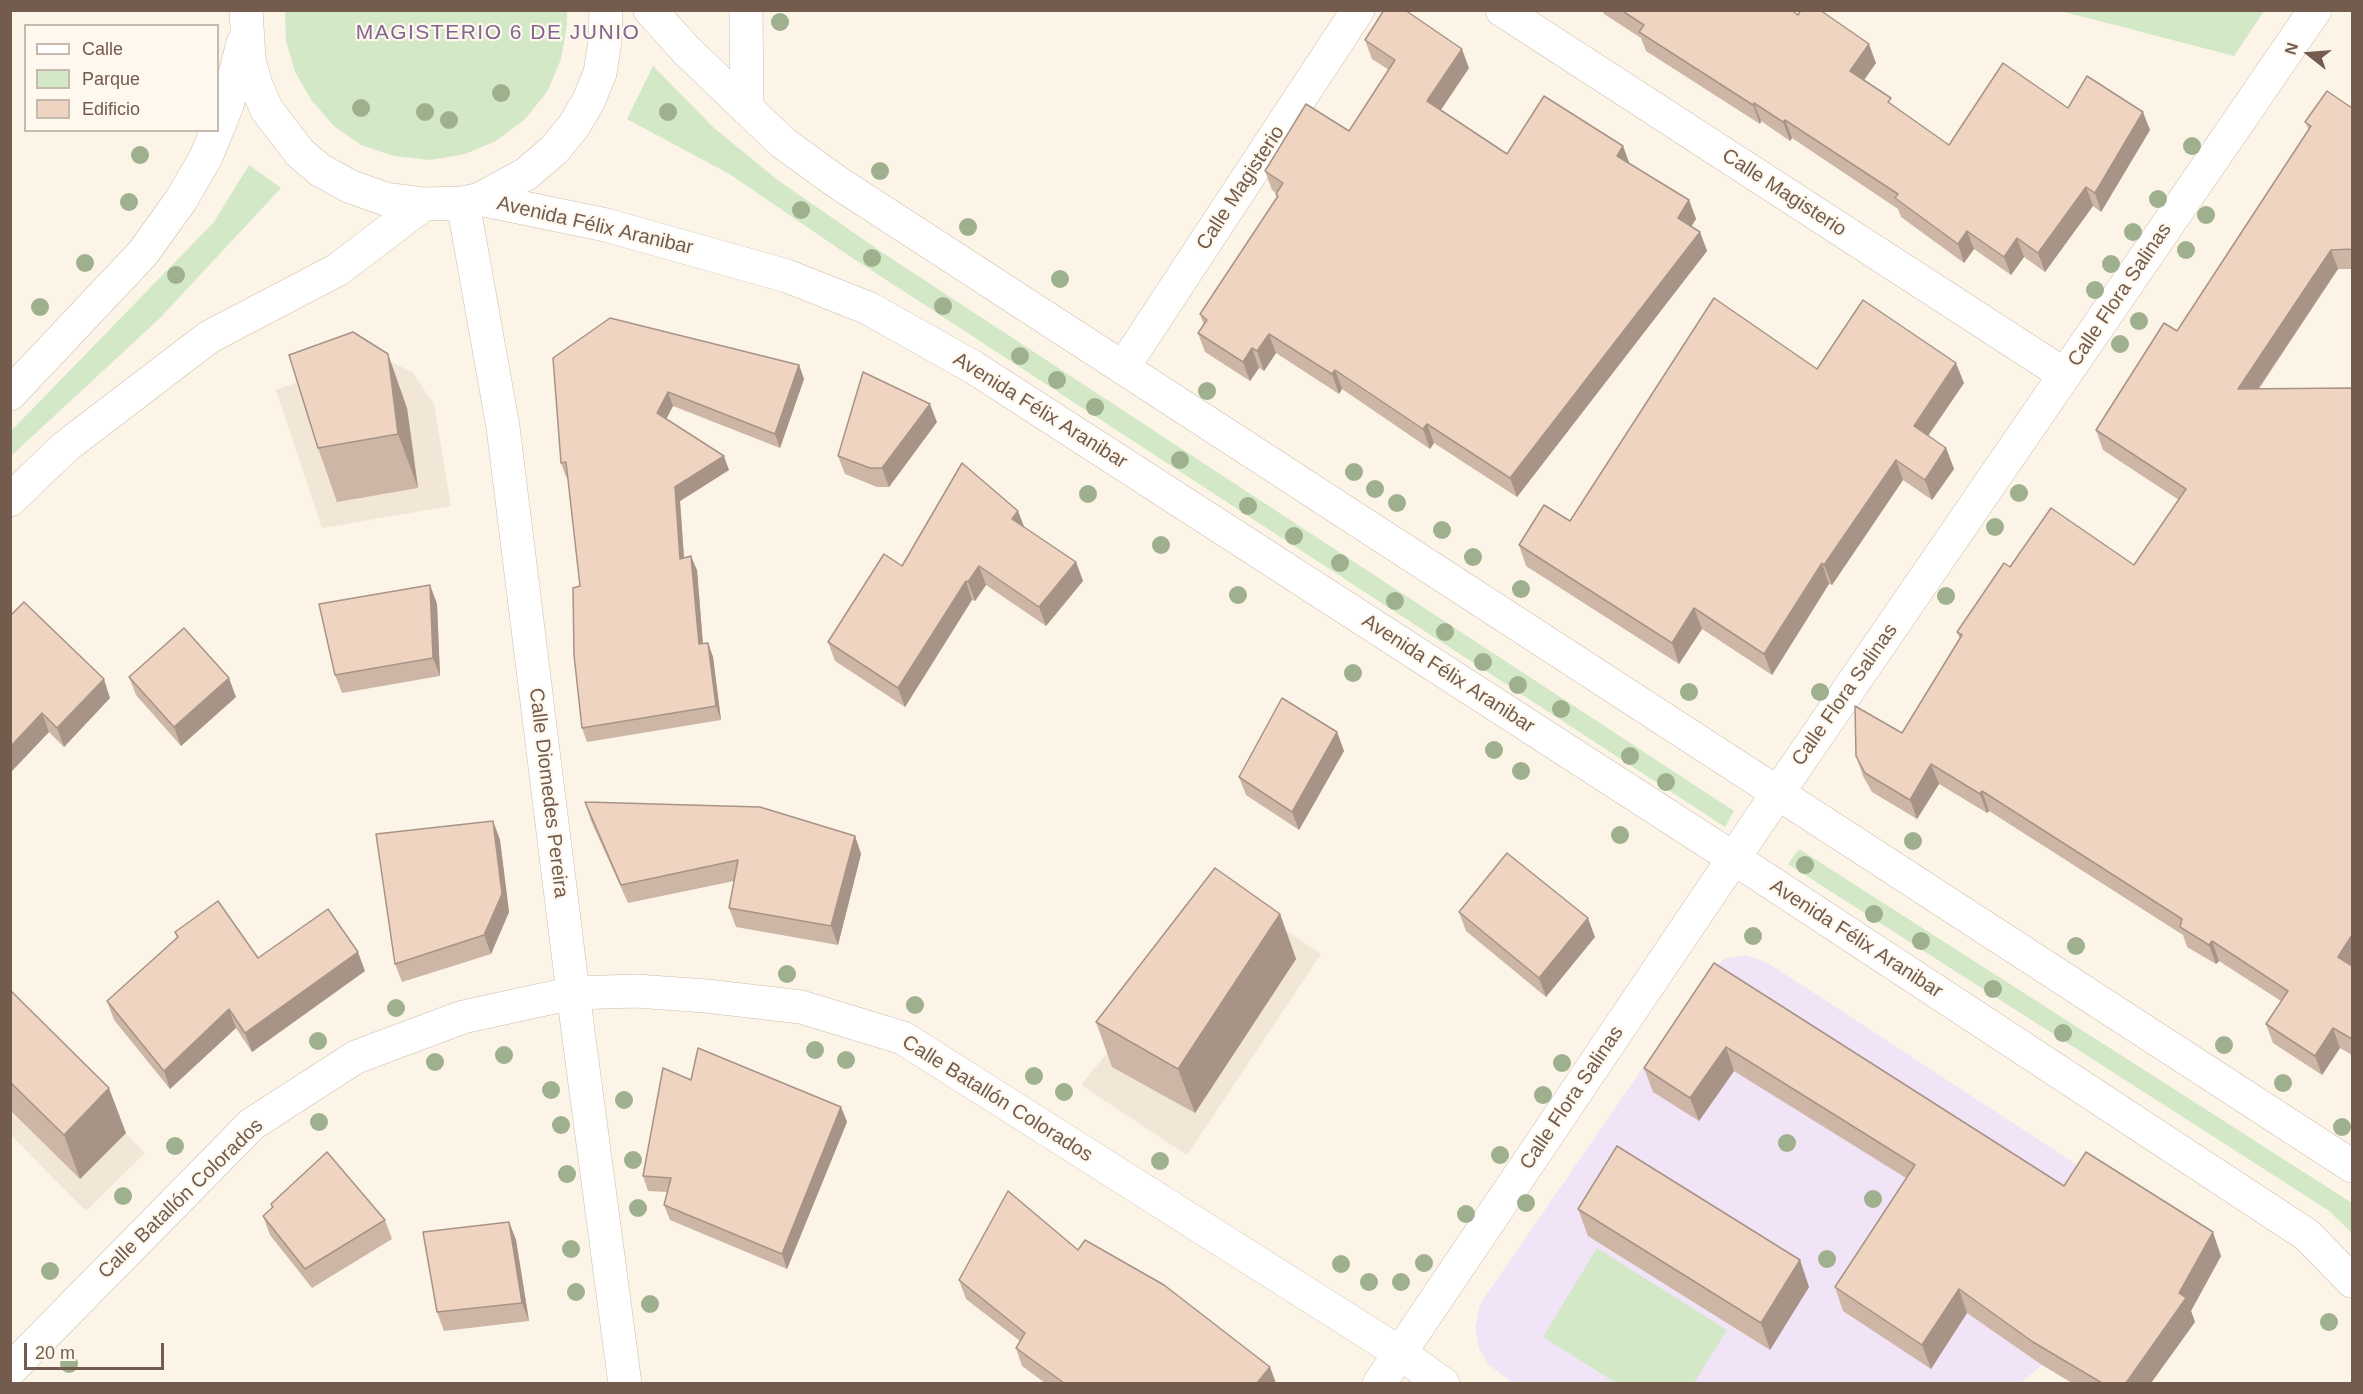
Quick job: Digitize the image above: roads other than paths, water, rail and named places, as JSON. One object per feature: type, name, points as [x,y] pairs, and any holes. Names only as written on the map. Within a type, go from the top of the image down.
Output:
[{"type":"main road","points":[[246,21],[249,60],[267,110],[300,153],[320,170],[349,186],[386,199],[424,204],[471,201],[526,174],[554,150],[573,127],[588,102],[600,73],[605,41],[606,10]]},
{"type":"main road","points":[[650,10],[782,142],[837,182],[1124,366],[1777,794],[2352,1166]]},
{"type":"main road","points":[[746,10],[747,109]]},
{"type":"main road","name":"Calle Magisterio","points":[[1124,366],[1358,10]]},
{"type":"main road","name":"Calle Magisterio","points":[[1502,10],[2066,375]]},
{"type":"main road","name":"Calle Flora Salinas","points":[[1379,1383],[1777,794],[2315,10]]},
{"type":"main road","points":[[219,124],[228,102],[246,21]]},
{"type":"main road","points":[[10,394],[143,253],[181,200],[206,157],[216,132]]},
{"type":"main road","name":"Avenida Félix Aranibar","points":[[471,201],[606,225],[745,262],[868,308],[973,367],[1734,859],[2307,1235],[2352,1281]]},
{"type":"main road","name":"Calle Diomedes Pereira","points":[[471,201],[503,427],[573,993],[625,1383]]},
{"type":"main road","points":[[10,500],[65,447],[209,337],[337,270],[424,204]]},
{"type":"main road","name":"Calle Batallón Colorados","points":[[10,1370],[252,1124],[356,1057],[464,1017],[573,993],[636,992],[695,995],[801,1007],[903,1038],[1400,1353],[1443,1383]]},
{"type":"district","name":"MAGISTERIO 6 DE JUNIO","points":[[498,33]]}]
